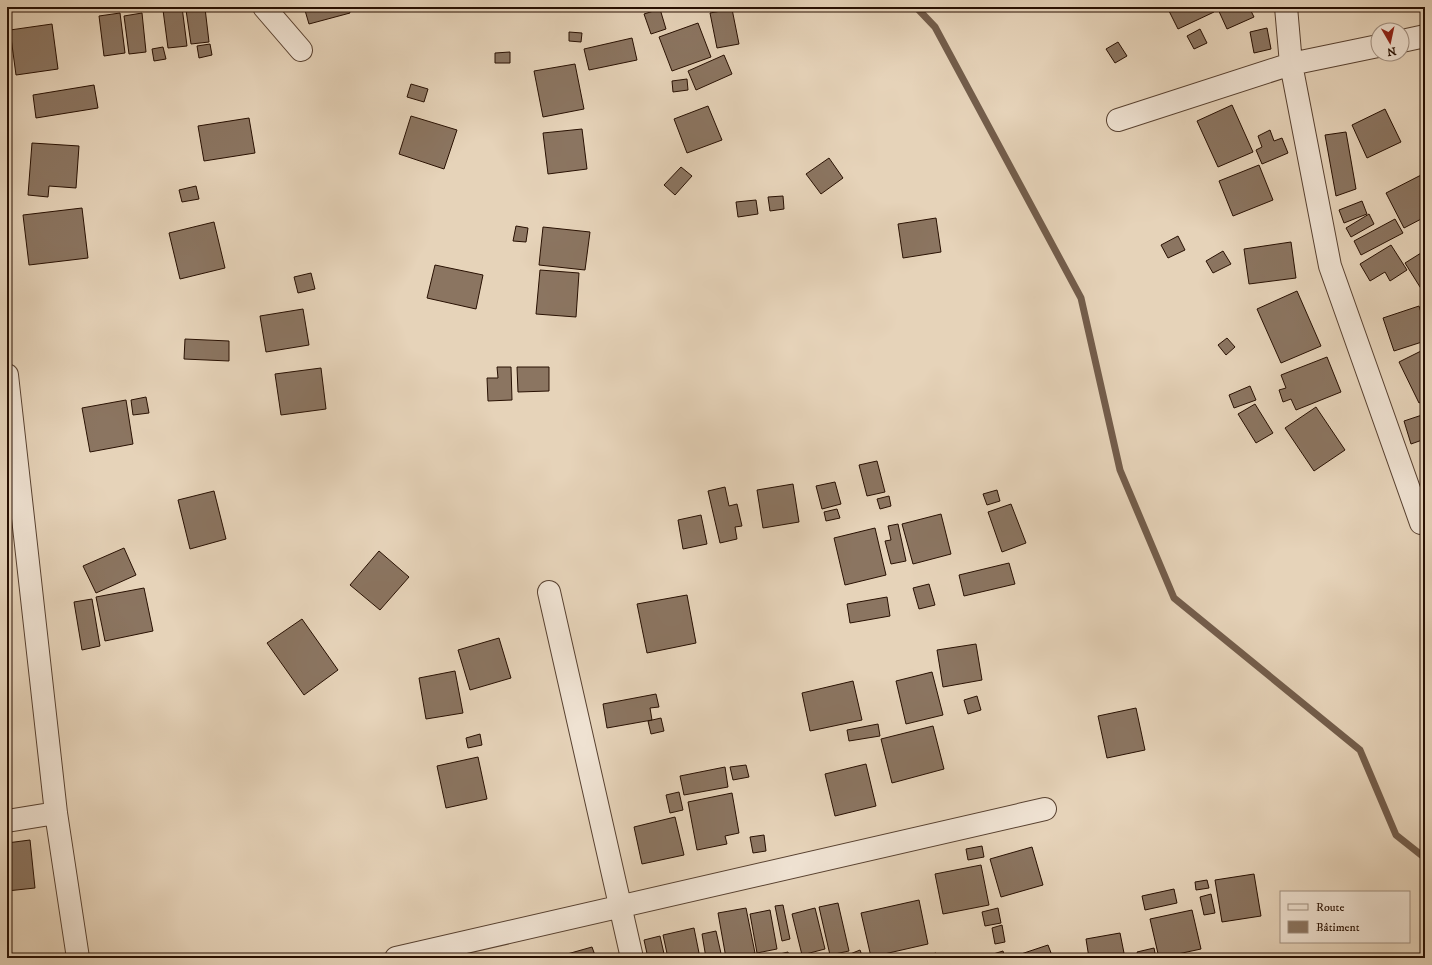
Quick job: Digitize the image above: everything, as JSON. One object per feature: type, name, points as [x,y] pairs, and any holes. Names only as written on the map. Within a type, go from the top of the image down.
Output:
[{"type":"street","points":[[264,7],[301,50]]},
{"type":"street","points":[[1286,7],[1291,64],[1330,266],[1421,524]]},
{"type":"street","points":[[1410,39],[1425,36]]},
{"type":"street","points":[[1118,120],[1291,64],[1370,48]]},
{"type":"street","points":[[7,375],[56,813],[78,958]]},
{"type":"street","points":[[549,592],[632,958]]},
{"type":"street","points":[[396,958],[1045,809]]},
{"type":"street","points":[[7,821],[56,813]]},
{"type":"building","points":[[126,7],[143,7],[126,10]]},
{"type":"building","points":[[182,7],[187,46],[168,48],[163,10]]},
{"type":"building","points":[[304,7],[348,7],[350,13],[309,24]]},
{"type":"building","points":[[1173,7],[1212,7],[1214,12],[1178,29],[1168,9]]},
{"type":"building","points":[[1217,7],[1249,7],[1254,17],[1227,29]]},
{"type":"building","points":[[205,8],[209,42],[191,44],[186,10]]},
{"type":"building","points":[[660,9],[666,29],[651,34],[644,14]]},
{"type":"building","points":[[732,9],[739,44],[717,48],[710,13]]},
{"type":"building","points":[[120,13],[125,53],[104,56],[99,16]]},
{"type":"building","points":[[142,13],[146,52],[129,54],[124,16]]},
{"type":"building","points":[[698,23],[711,57],[672,71],[659,37]]},
{"type":"building","points":[[52,24],[58,69],[16,75],[10,30]]},
{"type":"building","points":[[1267,28],[1271,49],[1254,53],[1250,32]]},
{"type":"building","points":[[1200,29],[1207,43],[1194,49],[1187,36]]},
{"type":"building","points":[[569,32],[582,33],[581,42],[569,41]]},
{"type":"building","points":[[632,38],[637,60],[589,70],[584,49]]},
{"type":"building","points":[[1118,42],[1127,56],[1115,63],[1106,49]]},
{"type":"building","points":[[210,44],[212,55],[199,58],[197,46]]},
{"type":"building","points":[[163,47],[166,59],[154,61],[152,49]]},
{"type":"building","points":[[510,52],[510,63],[495,63],[495,53]]},
{"type":"building","points":[[724,55],[732,74],[696,90],[688,71]]},
{"type":"building","points":[[575,64],[584,109],[543,117],[534,71]]},
{"type":"building","points":[[687,79],[688,90],[673,92],[672,81]]},
{"type":"building","points":[[411,84],[428,89],[424,102],[407,97]]},
{"type":"building","points":[[94,85],[98,108],[36,118],[33,95]]},
{"type":"building","points":[[1232,105],[1253,152],[1218,167],[1197,121]]},
{"type":"building","points":[[708,106],[722,140],[687,153],[674,119]]},
{"type":"building","points":[[1385,109],[1401,142],[1367,158],[1352,125]]},
{"type":"building","points":[[411,116],[457,130],[444,169],[399,154]]},
{"type":"building","points":[[249,118],[255,153],[204,161],[198,126]]},
{"type":"building","points":[[582,129],[587,169],[548,174],[543,133]]},
{"type":"building","points":[[1270,130],[1274,141],[1282,138],[1288,153],[1262,164],[1256,150],[1262,147],[1258,136]]},
{"type":"building","points":[[1346,132],[1356,189],[1336,196],[1325,135]]},
{"type":"building","points":[[32,143],[79,146],[76,188],[49,186],[48,197],[28,195]]},
{"type":"building","points":[[829,158],[843,178],[821,194],[806,174]]},
{"type":"building","points":[[1259,165],[1273,200],[1233,216],[1219,181]]},
{"type":"building","points":[[681,167],[692,176],[675,195],[664,185]]},
{"type":"building","points":[[1425,173],[1425,217],[1404,228],[1386,193]]},
{"type":"building","points":[[196,186],[199,199],[182,202],[179,190]]},
{"type":"building","points":[[783,196],[784,209],[770,211],[768,197]]},
{"type":"building","points":[[756,200],[758,214],[738,217],[736,202]]},
{"type":"building","points":[[1362,201],[1367,214],[1344,223],[1339,210]]},
{"type":"building","points":[[82,208],[88,258],[29,265],[23,215]]},
{"type":"building","points":[[1369,214],[1374,224],[1351,237],[1346,228]]},
{"type":"building","points":[[936,218],[941,252],[903,258],[898,224]]},
{"type":"building","points":[[1395,219],[1403,233],[1361,255],[1354,241]]},
{"type":"building","points":[[214,222],[225,268],[180,279],[169,233]]},
{"type":"building","points":[[516,226],[528,228],[526,242],[513,241]]},
{"type":"building","points":[[543,227],[590,232],[585,270],[539,265]]},
{"type":"building","points":[[1178,236],[1185,250],[1168,258],[1161,245]]},
{"type":"building","points":[[1291,242],[1296,278],[1249,284],[1244,249]]},
{"type":"building","points":[[1391,245],[1407,270],[1390,281],[1385,272],[1370,281],[1360,264]]},
{"type":"building","points":[[1223,251],[1231,264],[1213,273],[1206,261]]},
{"type":"building","points":[[1421,253],[1425,260],[1425,295],[1405,263]]},
{"type":"building","points":[[435,265],[483,275],[476,309],[427,298]]},
{"type":"building","points":[[540,270],[579,273],[576,317],[536,314]]},
{"type":"building","points":[[311,273],[315,289],[298,293],[294,277]]},
{"type":"building","points":[[1297,291],[1321,346],[1281,363],[1257,309]]},
{"type":"building","points":[[1419,306],[1425,325],[1425,341],[1394,351],[1383,318]]},
{"type":"building","points":[[303,309],[309,345],[266,352],[260,316]]},
{"type":"building","points":[[1227,338],[1235,347],[1226,355],[1218,345]]},
{"type":"building","points":[[185,339],[229,341],[229,361],[184,359]]},
{"type":"building","points":[[1425,349],[1425,400],[1419,403],[1399,362]]},
{"type":"building","points":[[1327,357],[1341,392],[1296,410],[1291,399],[1283,402],[1279,390],[1286,388],[1281,375]]},
{"type":"building","points":[[497,367],[511,367],[512,400],[488,401],[487,378],[498,378]]},
{"type":"building","points":[[517,367],[549,367],[549,391],[518,392]]},
{"type":"building","points":[[321,368],[326,409],[281,415],[275,374]]},
{"type":"building","points":[[1250,386],[1256,400],[1234,408],[1229,395]]},
{"type":"building","points":[[146,397],[149,413],[133,415],[131,400]]},
{"type":"building","points":[[126,400],[133,444],[90,452],[82,408]]},
{"type":"building","points":[[1255,404],[1273,433],[1256,443],[1238,414]]},
{"type":"building","points":[[1316,407],[1345,450],[1314,471],[1285,428]]},
{"type":"building","points":[[1425,414],[1425,439],[1411,444],[1404,421]]},
{"type":"building","points":[[877,461],[885,492],[867,496],[859,465]]},
{"type":"building","points":[[835,482],[841,504],[822,509],[816,486]]},
{"type":"building","points":[[793,484],[799,522],[763,528],[757,490]]},
{"type":"building","points":[[725,487],[729,506],[737,504],[742,526],[735,527],[737,539],[720,543],[708,491]]},
{"type":"building","points":[[997,490],[1000,501],[987,505],[983,494]]},
{"type":"building","points":[[214,491],[226,539],[190,549],[178,500]]},
{"type":"building","points":[[889,496],[891,506],[880,509],[877,499]]},
{"type":"building","points":[[1011,504],[1026,543],[1002,552],[988,512]]},
{"type":"building","points":[[837,509],[840,518],[826,521],[824,512]]},
{"type":"building","points":[[941,514],[951,554],[913,564],[902,524]]},
{"type":"building","points":[[701,515],[707,544],[683,549],[678,520]]},
{"type":"building","points":[[898,524],[906,561],[891,564],[885,541],[891,540],[888,526]]},
{"type":"building","points":[[875,528],[886,575],[845,585],[834,538]]},
{"type":"building","points":[[124,548],[136,575],[96,593],[83,566]]},
{"type":"building","points":[[379,551],[409,577],[380,610],[350,585]]},
{"type":"building","points":[[1009,563],[1015,584],[964,596],[959,575]]},
{"type":"building","points":[[929,584],[935,605],[919,609],[913,588]]},
{"type":"building","points":[[144,588],[153,631],[105,641],[96,597]]},
{"type":"building","points":[[687,595],[696,643],[647,653],[637,604]]},
{"type":"building","points":[[887,597],[890,616],[850,623],[847,604]]},
{"type":"building","points":[[92,599],[100,646],[82,650],[74,602]]},
{"type":"building","points":[[302,619],[338,670],[304,695],[267,643]]},
{"type":"building","points":[[499,638],[511,678],[470,690],[458,650]]},
{"type":"building","points":[[976,644],[982,680],[943,687],[937,650]]},
{"type":"building","points":[[455,671],[463,713],[426,719],[419,678]]},
{"type":"building","points":[[932,672],[943,715],[906,724],[896,681]]},
{"type":"building","points":[[853,681],[862,720],[810,731],[802,693]]},
{"type":"building","points":[[656,694],[659,707],[650,708],[652,720],[607,728],[603,704]]},
{"type":"building","points":[[977,696],[981,710],[968,714],[964,700]]},
{"type":"building","points":[[1136,708],[1145,750],[1107,758],[1098,716]]},
{"type":"building","points":[[661,718],[664,731],[651,734],[648,721]]},
{"type":"building","points":[[878,724],[880,736],[849,741],[847,730]]},
{"type":"building","points":[[933,726],[944,769],[892,783],[881,739]]},
{"type":"building","points":[[480,734],[482,745],[468,748],[466,738]]},
{"type":"building","points":[[478,757],[487,799],[446,808],[437,766]]},
{"type":"building","points":[[866,764],[876,806],[835,816],[825,774]]},
{"type":"building","points":[[746,765],[749,777],[733,780],[730,767]]},
{"type":"building","points":[[725,767],[728,787],[684,795],[680,776]]},
{"type":"building","points":[[679,792],[683,810],[670,813],[666,795]]},
{"type":"building","points":[[732,793],[739,833],[725,836],[727,844],[697,850],[688,802]]},
{"type":"building","points":[[675,817],[684,855],[642,864],[634,827]]},
{"type":"building","points":[[764,835],[766,851],[753,853],[750,837]]},
{"type":"building","points":[[30,840],[35,888],[7,891],[7,843]]},
{"type":"building","points":[[982,846],[984,857],[968,860],[966,849]]},
{"type":"building","points":[[1032,847],[1043,885],[1001,897],[990,859]]},
{"type":"building","points":[[981,865],[989,905],[943,914],[935,874]]},
{"type":"building","points":[[1254,874],[1261,916],[1222,922],[1215,880]]},
{"type":"building","points":[[1207,880],[1209,888],[1196,890],[1195,882]]},
{"type":"building","points":[[1174,889],[1177,903],[1145,910],[1142,896]]},
{"type":"building","points":[[1211,894],[1215,913],[1204,915],[1200,897]]},
{"type":"building","points":[[919,900],[928,944],[871,957],[861,913]]},
{"type":"building","points":[[838,903],[849,951],[830,955],[819,907]]},
{"type":"building","points":[[783,905],[790,939],[782,941],[775,906]]},
{"type":"building","points":[[746,908],[755,953],[726,958],[718,913]]},
{"type":"building","points":[[815,908],[825,949],[802,955],[792,914]]},
{"type":"building","points":[[998,908],[1001,923],[985,926],[982,912]]},
{"type":"building","points":[[770,910],[777,949],[757,953],[750,914]]},
{"type":"building","points":[[1192,910],[1201,949],[1159,958],[1150,919]]},
{"type":"building","points":[[1002,925],[1005,942],[995,944],[992,928]]},
{"type":"building","points":[[694,928],[700,958],[668,958],[663,935]]},
{"type":"building","points":[[716,931],[722,958],[706,958],[702,934]]},
{"type":"building","points":[[1120,933],[1125,958],[1089,958],[1086,939]]},
{"type":"building","points":[[660,936],[665,958],[648,958],[644,940]]},
{"type":"building","points":[[1048,945],[1053,958],[1012,957]]},
{"type":"building","points":[[592,947],[596,958],[553,958]]},
{"type":"building","points":[[1154,948],[1156,958],[1139,958],[1137,952]]},
{"type":"building","points":[[860,950],[863,958],[846,958],[845,956]]},
{"type":"building","points":[[1003,951],[1005,958],[980,958]]},
{"type":"building","points":[[788,952],[789,958],[763,958]]},
{"type":"building","points":[[936,953],[937,958],[917,958]]},
{"type":"waterway","points":[[916,7],[935,27],[1081,298],[1120,470],[1174,598],[1360,750],[1396,835],[1425,858]]}]
